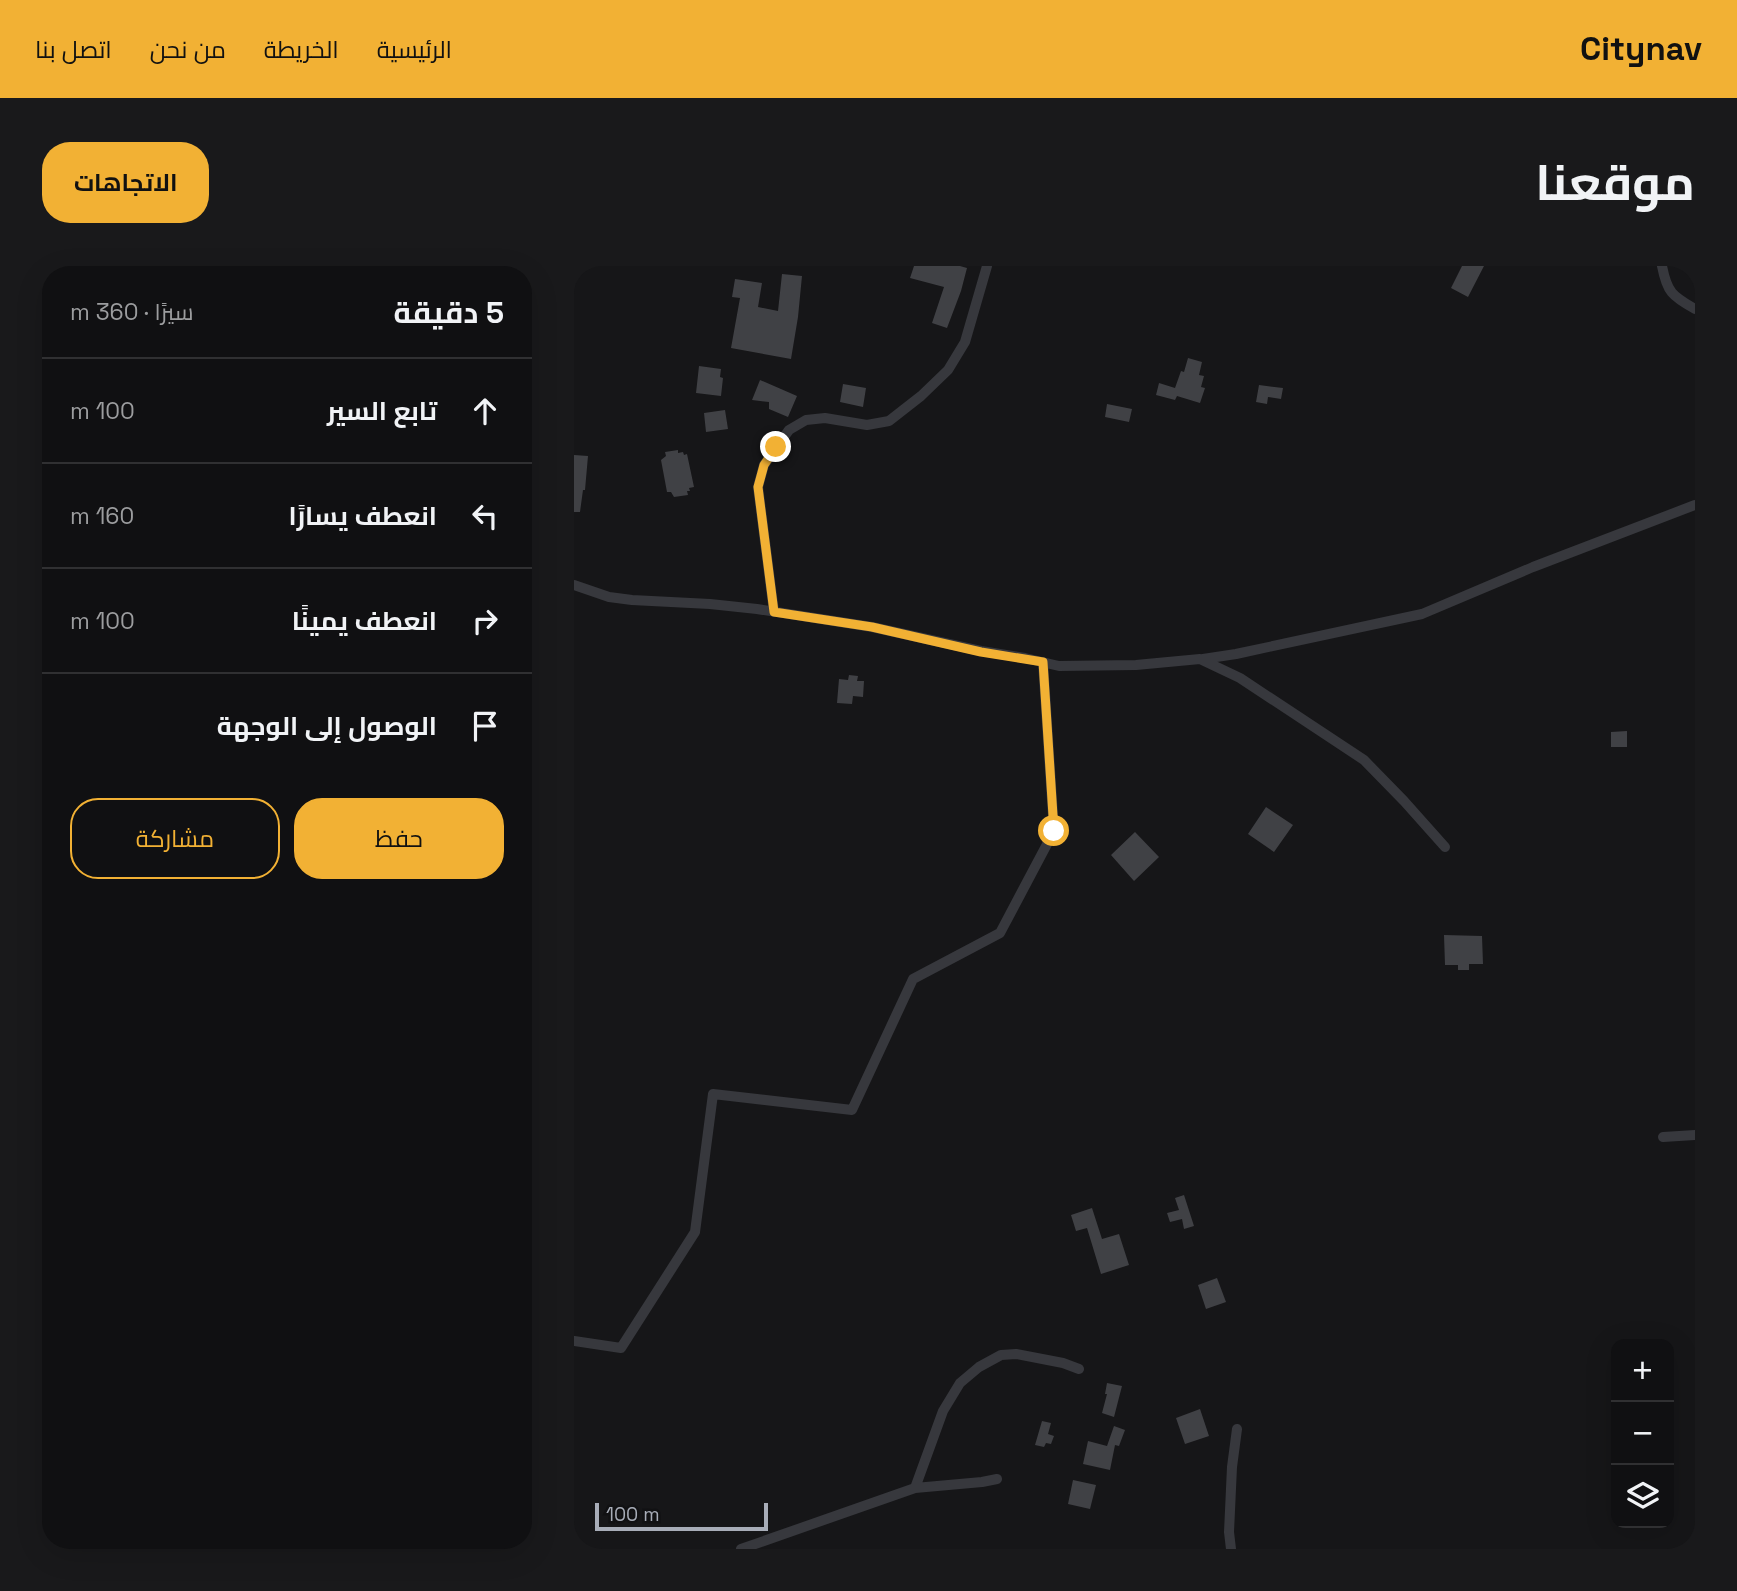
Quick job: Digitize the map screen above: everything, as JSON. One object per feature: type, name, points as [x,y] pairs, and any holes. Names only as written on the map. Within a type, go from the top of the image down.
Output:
[{"type":"street","points":[[774,612],[758,487],[764,465],[789,430],[806,420],[825,418],[867,425],[889,421],[921,396],[948,370],[965,341],[987,266]]},
{"type":"street","points":[[1662,266],[1666,284],[1674,296],[1695,309]]},
{"type":"street","points":[[574,584],[621,599],[710,604],[872,627],[981,652],[1059,666],[1136,665],[1236,654],[1422,614],[1695,505]]},
{"type":"street","points":[[1200,659],[1240,678],[1364,760],[1446,847]]},
{"type":"street","points":[[574,1342],[621,1348],[695,1231],[713,1094],[852,1110],[913,979],[1000,933],[1054,831],[1043,662]]},
{"type":"street","points":[[1663,1137],[1695,1135]]},
{"type":"street","points":[[915,1488],[943,1411],[960,1382],[979,1367],[1001,1355],[1016,1354],[1079,1368]]},
{"type":"street","points":[[1231,1549],[1229,1532],[1232,1467],[1237,1429]]},
{"type":"street","points":[[741,1549],[915,1488],[997,1479]]},
{"type":"building","points":[[914,266],[967,268],[947,328],[932,323],[944,287],[910,278]]},
{"type":"building","points":[[1462,266],[1484,266],[1468,297],[1451,288]]},
{"type":"building","points":[[782,274],[802,276],[791,359],[731,348],[740,298],[732,297],[735,279],[762,283],[758,307],[778,311]]},
{"type":"building","points":[[1188,358],[1202,362],[1199,375],[1204,376],[1201,387],[1205,388],[1200,403],[1177,396],[1175,400],[1156,395],[1159,383],[1175,388]]},
{"type":"building","points":[[699,366],[721,369],[721,396],[696,393]]},
{"type":"building","points":[[760,380],[797,396],[788,417],[769,409],[769,402],[752,400]]},
{"type":"building","points":[[843,384],[866,388],[863,407],[840,402]]},
{"type":"building","points":[[1259,385],[1283,388],[1281,399],[1268,397],[1267,404],[1256,402]]},
{"type":"building","points":[[1107,404],[1132,409],[1129,422],[1105,417]]},
{"type":"building","points":[[725,410],[728,429],[706,432],[704,413]]},
{"type":"building","points":[[678,450],[678,453],[687,454],[694,487],[689,488],[688,495],[674,497],[671,492],[667,492],[661,460],[666,456],[665,452]]},
{"type":"building","points":[[574,455],[588,456],[580,512],[574,512]]},
{"type":"building","points":[[849,675],[858,676],[857,681],[864,681],[863,697],[853,696],[852,704],[837,703],[839,679],[848,680]]},
{"type":"building","points":[[1627,731],[1627,747],[1611,747],[1611,732]]},
{"type":"building","points":[[1266,807],[1293,825],[1274,852],[1248,834]]},
{"type":"building","points":[[1135,832],[1159,857],[1134,881],[1111,855]]},
{"type":"building","points":[[1444,935],[1482,936],[1483,964],[1469,964],[1469,970],[1458,970],[1458,965],[1445,965]]},
{"type":"building","points":[[1184,1195],[1194,1226],[1184,1229],[1182,1219],[1170,1222],[1167,1213],[1179,1210],[1175,1198]]},
{"type":"building","points":[[1092,1208],[1102,1239],[1119,1234],[1129,1265],[1101,1274],[1087,1228],[1076,1231],[1071,1215]]},
{"type":"building","points":[[1217,1278],[1226,1302],[1206,1309],[1198,1285]]},
{"type":"building","points":[[1107,1383],[1122,1386],[1114,1417],[1102,1413]]},
{"type":"building","points":[[1200,1409],[1209,1436],[1185,1444],[1176,1418]]},
{"type":"building","points":[[1042,1421],[1051,1423],[1048,1434],[1054,1436],[1051,1444],[1046,1443],[1044,1447],[1035,1445]]},
{"type":"building","points":[[1114,1426],[1125,1430],[1119,1446],[1115,1445],[1110,1470],[1083,1464],[1088,1441],[1107,1446]]},
{"type":"building","points":[[1073,1480],[1096,1485],[1090,1509],[1068,1504]]},
{"type":"route","points":[[776,447],[764,465],[758,487],[774,612],[872,627],[981,652],[1043,662],[1054,831]]}]
